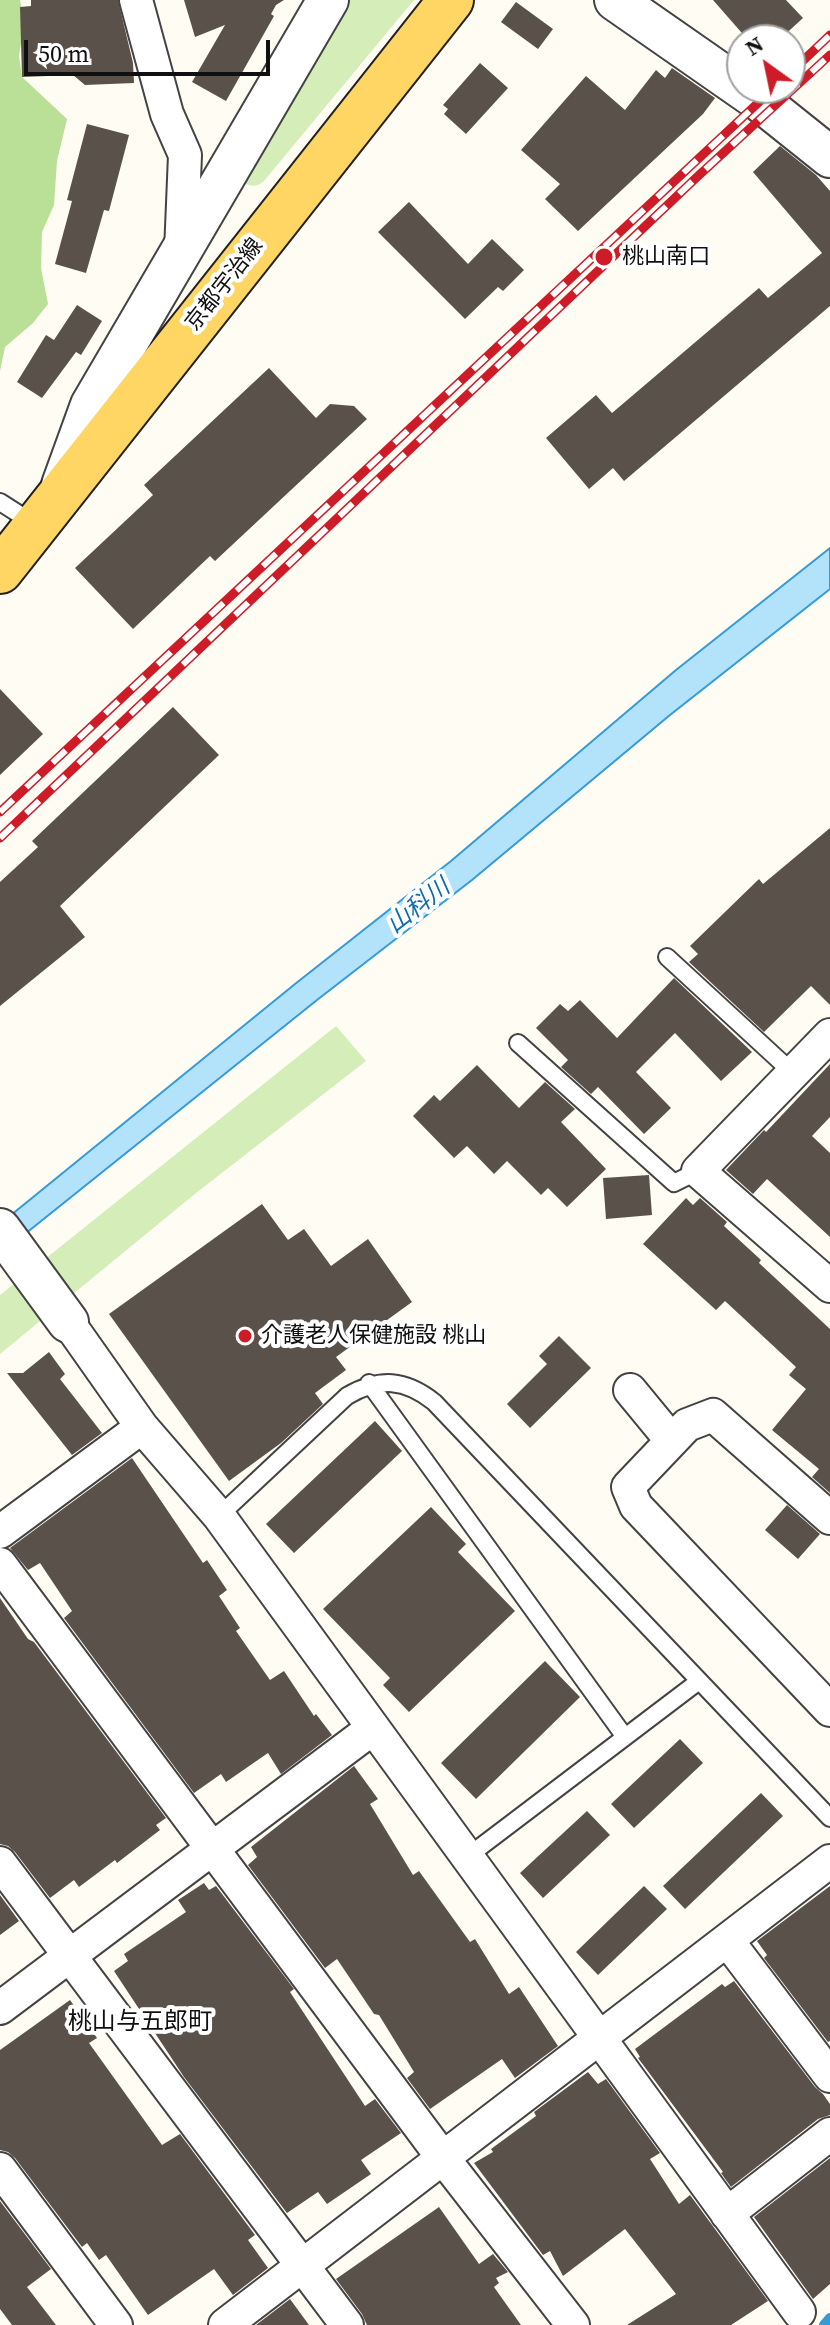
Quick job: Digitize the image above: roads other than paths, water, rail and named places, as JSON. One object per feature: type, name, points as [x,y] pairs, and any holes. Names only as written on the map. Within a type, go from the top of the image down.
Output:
[{"type":"main road","name":"京都宇治線","points":[[0,571],[451,0]]},
{"type":"street","points":[[136,0],[167,114],[185,155],[181,252]]},
{"type":"street","points":[[47,511],[91,405],[328,0]]},
{"type":"street","points":[[615,0],[760,101],[830,157]]},
{"type":"street","points":[[830,1037],[698,1171],[830,1286]]},
{"type":"street","points":[[0,1229],[142,1427],[219,1516],[799,2312]]},
{"type":"street","points":[[630,1390],[672,1441]]},
{"type":"street","points":[[830,1518],[713,1415],[687,1425],[628,1487],[636,1506],[830,1710]]},
{"type":"street","points":[[0,1532],[142,1427]]},
{"type":"street","points":[[0,1564],[443,2158],[573,2325]]},
{"type":"street","points":[[0,2008],[373,1728]]},
{"type":"street","points":[[225,2325],[830,1861]]},
{"type":"street","points":[[0,1863],[347,2325]]},
{"type":"street","points":[[727,1940],[830,2076]]},
{"type":"street","points":[[727,2214],[830,2134]]},
{"type":"street","points":[[0,2169],[116,2325]]},
{"type":"lane","points":[[0,502],[47,511]]},
{"type":"lane","points":[[667,957],[793,1073]]},
{"type":"lane","points":[[518,1043],[674,1183],[698,1171]]},
{"type":"lane","points":[[369,1383],[625,1737]]},
{"type":"lane","points":[[219,1516],[347,1396],[369,1383],[396,1383],[417,1388],[434,1402],[830,1818]]},
{"type":"lane","points":[[467,1857],[699,1681]]},
{"type":"water","name":"山科川","points":[[830,548],[830,589],[670,715],[472,880],[0,1254],[0,1224],[451,861],[676,670]]},
{"type":"waterway","points":[[824,2325],[830,2318]]},
{"type":"railway","points":[[806,58],[830,35]]},
{"type":"railway","points":[[0,838],[697,177],[830,55]]},
{"type":"railway","points":[[0,812],[757,104]]},
{"type":"place","name":"桃山南口","points":[[604,257]]},
{"type":"place","name":"介護老人保健施設 桃山","points":[[245,1336]]},
{"type":"district","name":"桃山与五郎町","points":[[140,2023]]}]
